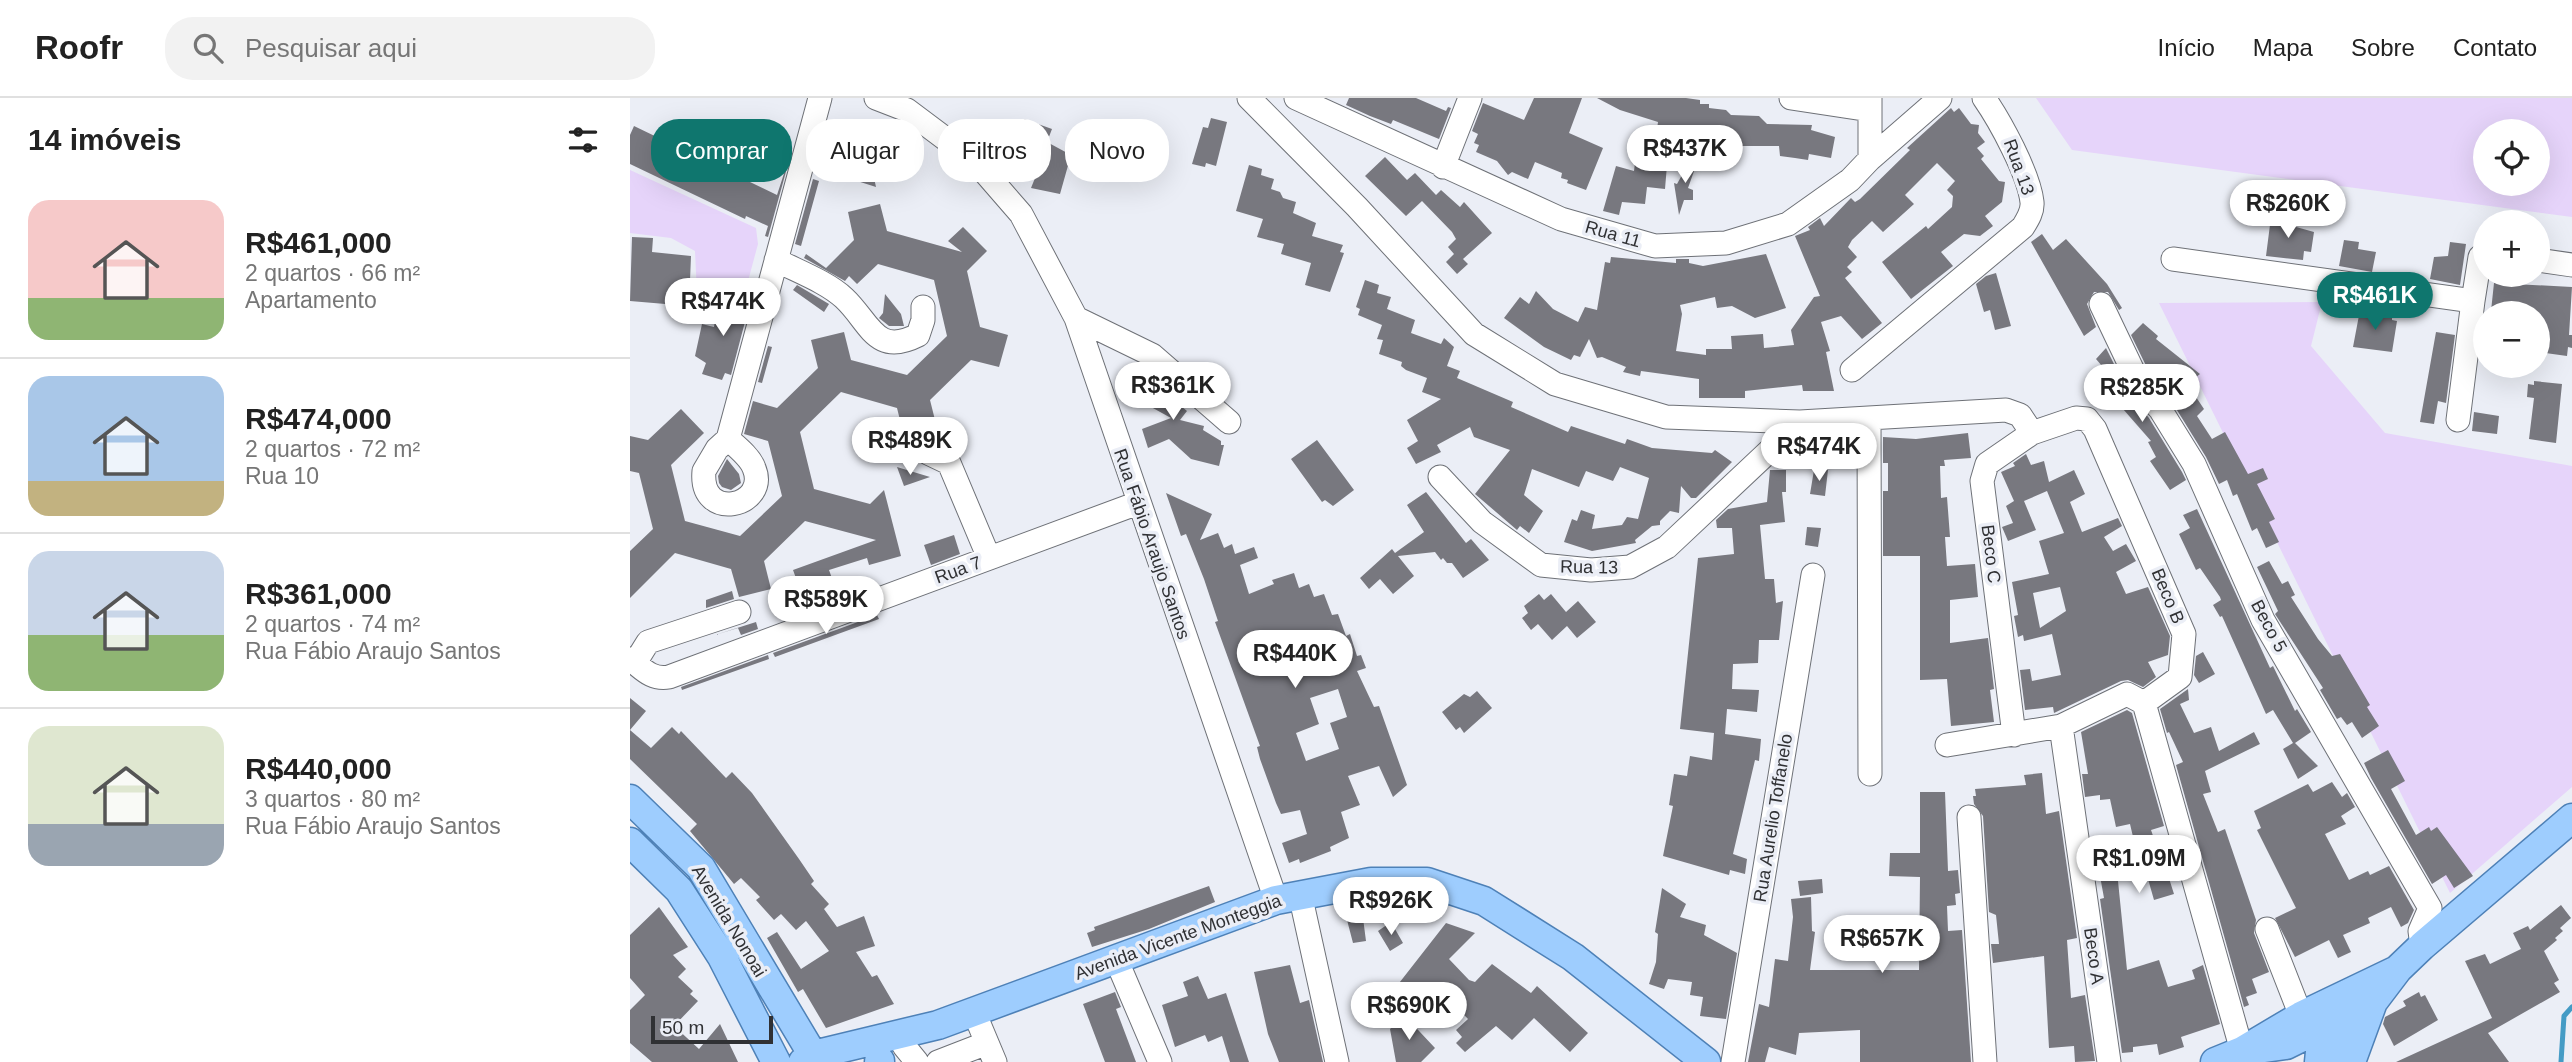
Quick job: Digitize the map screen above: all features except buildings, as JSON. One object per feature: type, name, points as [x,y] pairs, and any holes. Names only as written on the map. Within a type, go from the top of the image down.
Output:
[{"type":"main road","name":"Avenida Nonoai","points":[[630,799],[701,868],[811,1060]]},
{"type":"main road","points":[[2216,1062],[2269,1049],[2275,1036],[2310,1026],[2312,1022],[2368,993],[2572,818]]},
{"type":"main road","name":"Avenida Nonoai","points":[[630,842],[679,890],[723,957],[776,1062]]},
{"type":"main road","name":"Avenida Vicente Monteggia","points":[[811,1060],[938,1025],[1288,897],[1371,882],[1427,882],[1484,901],[1573,957],[1706,1062]]},
{"type":"main road","points":[[2348,1062],[2368,993]]},
{"type":"main road","points":[[2312,1022],[2319,1062]]},
{"type":"main road","points":[[2312,1022],[2336,1031],[2348,1062]]},
{"type":"main road","name":"Avenida Vicente Monteggia","points":[[892,1059],[938,1025]]},
{"type":"street","points":[[728,439],[820,98]]},
{"type":"street","name":"Rua Fábio Araujo Santos","points":[[876,98],[907,110],[975,161],[1021,214],[1076,318],[1138,503],[1288,897],[1337,1062]]},
{"type":"street","points":[[1249,98],[1357,206],[1474,334],[1555,384],[1666,417],[1800,422],[2006,410],[2020,415],[2032,433]]},
{"type":"street","name":"Rua 11","points":[[1296,98],[1561,219],[1656,246],[1726,243],[1788,224],[1850,180],[1870,159]]},
{"type":"street","points":[[1443,167],[1470,98]]},
{"type":"street","points":[[1791,98],[1870,104],[1870,159]]},
{"type":"street","points":[[1870,159],[1940,98]]},
{"type":"street","name":"Rua 13","points":[[1852,370],[2023,227],[2030,216],[2032,201],[2004,127],[1984,98]]},
{"type":"street","points":[[2174,258],[2473,301]]},
{"type":"street","points":[[776,260],[844,297],[875,336],[892,342],[903,342],[918,335],[923,307]]},
{"type":"street","points":[[2550,262],[2572,265]]},
{"type":"street","points":[[2458,419],[2475,287]]},
{"type":"street","name":"Beco 5","points":[[2101,304],[2142,390],[2160,409],[2194,464],[2263,620],[2430,908],[2420,931],[2422,946]]},
{"type":"street","points":[[1076,318],[1152,355],[1229,422]]},
{"type":"street","points":[[1869,418],[1870,774]]},
{"type":"street","name":"Beco B","points":[[2032,433],[2076,418],[2087,419],[2095,429],[2184,634],[2180,677],[2144,703]]},
{"type":"street","name":"Rua 13","points":[[1440,478],[1482,522],[1541,565],[1591,570],[1630,567],[1667,547],[1800,422]]},
{"type":"street","name":"Beco C","points":[[2014,735],[1982,481],[1987,464],[2032,433]]},
{"type":"street","points":[[928,453],[949,463],[989,558]]},
{"type":"street","name":"Rua 7","points":[[633,661],[659,679],[1138,503]]},
{"type":"street","name":"Rua Aurelio Toffanelo","points":[[1733,1062],[1813,575]]},
{"type":"street","points":[[633,661],[648,642],[739,611]]},
{"type":"street","points":[[1947,745],[2061,726],[2127,694],[2144,703],[2269,1049]]},
{"type":"street","name":"Beco A","points":[[2061,726],[2109,1062]]},
{"type":"street","points":[[1969,817],[1985,1062]]},
{"type":"street","points":[[2267,929],[2312,1022]]},
{"type":"street","points":[[1116,959],[1160,1062]]},
{"type":"street","points":[[938,1062],[991,1053],[974,1012]]},
{"type":"shaded area","points":[[2036,98],[2572,98],[2572,217],[2550,214],[2550,210],[2520,210],[2072,150]]},
{"type":"shaded area","points":[[630,170],[651,182],[756,228],[758,244],[744,296],[717,293],[710,320],[692,318],[697,294],[695,251],[671,238],[630,233]]},
{"type":"shaded area","points":[[2322,302],[2311,346],[2385,433],[2572,466],[2572,787],[2450,893],[2159,303]]},
{"type":"waterway","points":[[2561,1062],[2564,1016],[2572,1007]]}]
